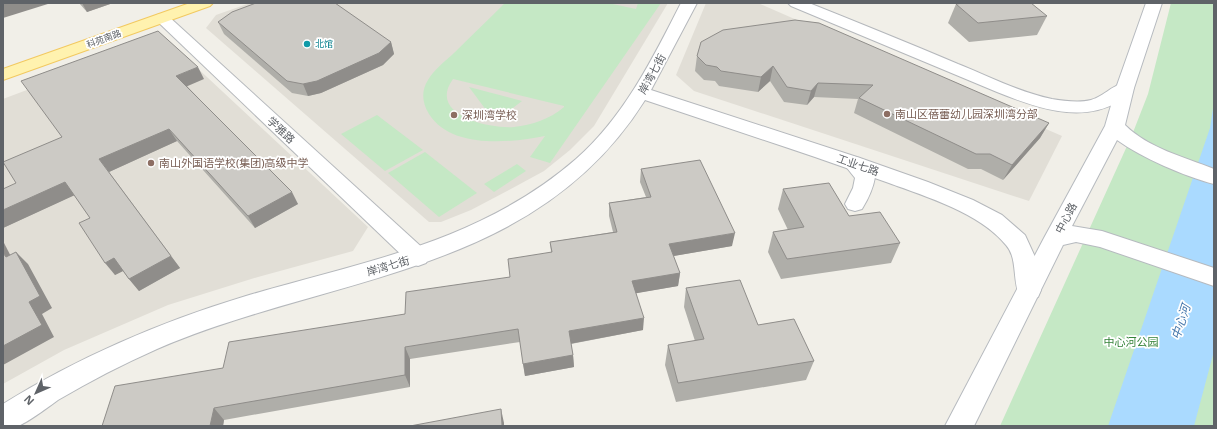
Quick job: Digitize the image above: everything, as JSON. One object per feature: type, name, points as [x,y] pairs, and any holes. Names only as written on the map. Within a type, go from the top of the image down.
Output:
[{"type":"main road","name":"科苑南路","points":[[3,60],[165,11],[205,3]]},
{"type":"main road","name":"科苑南路","points":[[3,75],[165,11]]},
{"type":"street","name":"岸湾七街","points":[[3,420],[37,398],[95,366],[151,339],[197,322],[254,304],[418,257],[472,235],[535,202],[560,184],[601,147],[624,119],[642,93],[689,3]]},
{"type":"street","points":[[796,3],[1010,90],[1048,103],[1078,108],[1094,106],[1105,102],[1125,88]]},
{"type":"street","name":"中心路","points":[[959,426],[1055,238],[1115,126],[1125,88],[1154,3]]},
{"type":"street","name":"学雅路","points":[[165,11],[418,257]]},
{"type":"street","name":"工业七路","points":[[642,93],[853,163],[921,187],[965,205],[994,221],[1017,241],[1024,259],[1029,290]]},
{"type":"street","points":[[1115,126],[1120,134],[1143,148],[1214,177]]},
{"type":"street","points":[[853,163],[866,177],[864,188],[855,204]]},
{"type":"street","points":[[1055,238],[1076,234],[1102,239],[1214,276]]},
{"type":"shaded area","name":"深圳湾学校","points":[[250,3],[668,3],[594,126],[570,150],[544,171],[471,210],[441,222],[429,222],[206,28],[216,15]]},
{"type":"shaded area","name":"南山区蓓蕾幼儿园深圳湾分部","points":[[706,3],[758,3],[1062,136],[1029,201],[694,91],[676,75]]},
{"type":"shaded area","name":"南山外国语学校(集团)高级中学","points":[[163,36],[368,227],[353,251],[258,277],[168,305],[64,350],[3,384],[3,99],[93,65]]},
{"type":"green space","points":[[505,3],[608,3],[636,9],[638,3],[661,3],[550,163],[530,157],[545,136],[499,141],[482,141],[466,138],[451,133],[439,125],[429,114],[425,106],[423,93],[430,76]],"holes":[[[453,79],[564,106],[559,111],[540,121],[527,125],[503,127],[477,122],[454,111],[448,102],[447,91]]]},
{"type":"green space","name":"中心河公园","points":[[1171,3],[1214,3],[1214,426],[1000,426],[1132,135],[1148,94]]},
{"type":"green space","points":[[469,87],[522,101],[509,111],[492,118]]},
{"type":"green space","points":[[377,115],[423,150],[385,171],[341,134]]},
{"type":"green space","points":[[425,152],[477,193],[439,217],[388,173]]},
{"type":"green space","points":[[517,164],[526,171],[494,192],[484,184]]},
{"type":"water","name":"中心河","points":[[1214,102],[1214,351],[1194,426],[1108,426],[1210,128]]},
{"type":"building","name":"北馆","points":[[256,3],[335,3],[391,42],[379,53],[317,81],[303,84],[287,81],[218,22],[232,12]]},
{"type":"building","points":[[1031,3],[1047,16],[978,23],[956,4]]},
{"type":"building","points":[[795,20],[819,23],[1049,123],[1012,165],[990,154],[976,154],[859,98],[873,85],[818,83],[811,91],[787,87],[773,66],[761,77],[721,71],[717,67],[706,65],[697,56],[701,42],[723,30]]},
{"type":"building","points":[[158,31],[198,67],[176,76],[292,192],[248,216],[169,129],[99,159],[171,256],[129,279],[114,258],[105,263],[79,223],[90,218],[65,182],[3,210],[3,189],[16,183],[3,162],[62,137],[21,81]]},
{"type":"building","points":[[700,160],[735,233],[669,244],[680,273],[632,281],[644,318],[569,331],[573,355],[523,364],[518,329],[405,347],[405,375],[214,408],[210,426],[102,426],[115,386],[223,368],[229,342],[405,314],[406,292],[510,277],[508,259],[552,252],[550,242],[617,232],[609,203],[651,197],[641,169]]},
{"type":"building","points":[[829,183],[849,216],[880,212],[900,243],[787,259],[773,232],[804,227],[783,189]]},
{"type":"building","points":[[16,252],[40,296],[29,302],[42,325],[3,346],[3,253],[6,257]]},
{"type":"building","points":[[740,280],[758,325],[794,319],[814,361],[678,383],[668,345],[704,339],[686,288]]},
{"type":"building","points":[[501,409],[502,426],[410,426]]},
{"type":"place","name":"北馆","points":[[307,44]]},
{"type":"place","name":"南山区蓓蕾幼儿园深圳湾分部","points":[[887,114]]},
{"type":"place","name":"深圳湾学校","points":[[454,115]]},
{"type":"place","name":"南山外国语学校(集团)高级中学","points":[[151,163]]}]
